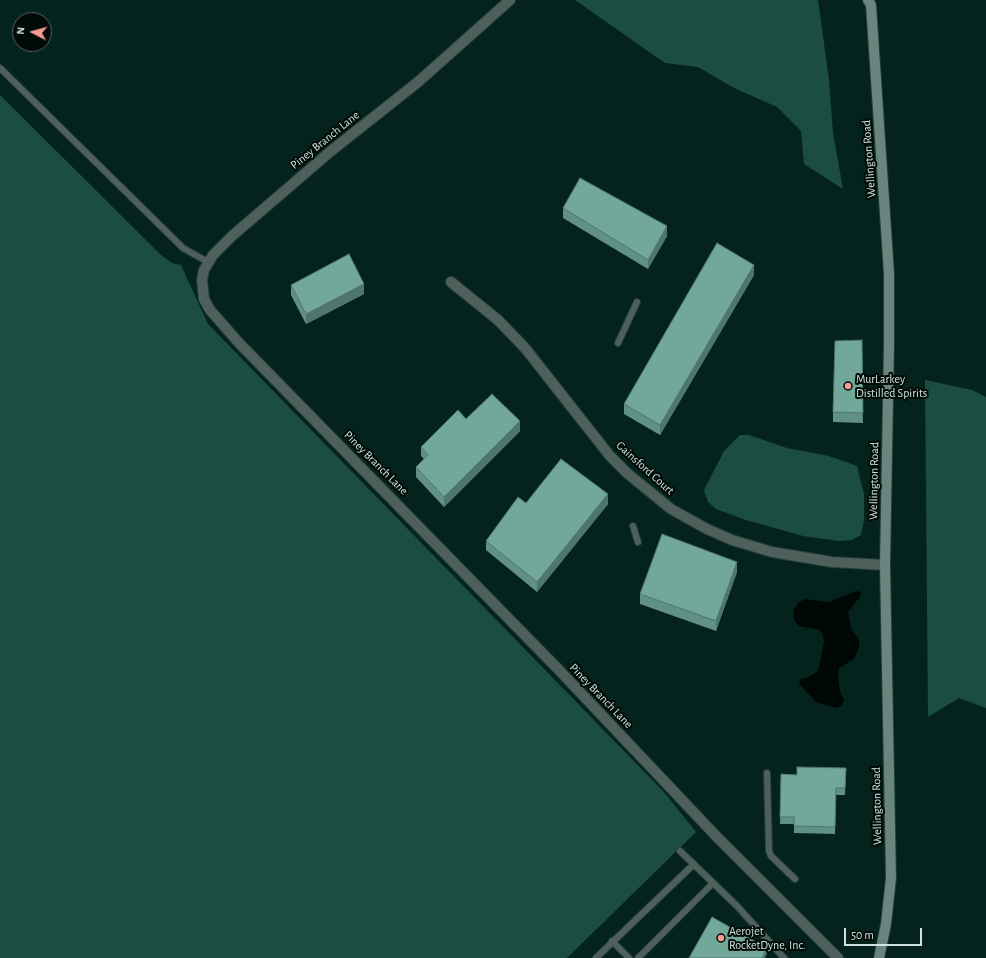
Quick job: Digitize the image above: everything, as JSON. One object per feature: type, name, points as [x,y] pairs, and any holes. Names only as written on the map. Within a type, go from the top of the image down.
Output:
[{"type":"main road","name":"Wellington Road","points":[[871,2],[889,274],[890,343],[886,565],[891,878],[886,924],[879,958]]},
{"type":"street","name":"Piney Branch Lane","points":[[510,0],[418,82],[331,151],[232,236],[208,262],[202,280],[204,299],[210,310],[240,344],[466,574],[657,772],[718,838],[838,958]]},
{"type":"street","name":"Gainsford Court","points":[[451,282],[498,320],[525,348],[610,456],[632,477],[671,509],[707,529],[768,551],[832,562],[886,565]]},
{"type":"lane","points":[[0,68],[183,248],[208,262]]},
{"type":"lane","points":[[618,343],[637,302]]},
{"type":"lane","points":[[633,526],[638,542]]},
{"type":"lane","points":[[767,773],[771,856],[795,879]]},
{"type":"lane","points":[[680,851],[737,906],[784,958]]},
{"type":"lane","points":[[596,958],[694,864]]},
{"type":"lane","points":[[638,958],[714,883]]},
{"type":"lane","points":[[612,942],[629,958]]},
{"type":"green space","points":[[575,0],[818,0],[829,80],[833,133],[843,189],[804,164],[801,131],[777,107],[734,88],[698,67],[665,63]]},
{"type":"green space","points":[[0,95],[161,255],[172,263],[181,265],[208,324],[664,792],[696,832],[567,958],[0,958]]},
{"type":"green space","points":[[925,380],[972,390],[986,397],[986,708],[959,698],[928,717]]},
{"type":"green space","points":[[740,435],[749,435],[787,448],[829,456],[857,466],[864,494],[864,520],[861,535],[852,540],[839,541],[803,536],[746,520],[716,509],[708,502],[704,490],[724,451]]},
{"type":"shaded area","points":[[856,591],[861,592],[860,597],[848,612],[851,628],[859,640],[859,648],[854,659],[839,668],[838,676],[840,691],[844,700],[842,706],[836,708],[816,702],[799,684],[800,679],[809,677],[818,671],[824,642],[823,635],[819,630],[799,626],[794,620],[793,613],[799,602],[805,599],[828,602]]},
{"type":"building","points":[[580,178],[667,226],[648,260],[563,208]]},
{"type":"building","points":[[717,243],[754,265],[660,425],[624,404]]},
{"type":"building","points":[[349,254],[364,284],[306,314],[291,285]]},
{"type":"building","name":"MurLarkey Distilled Spirits","points":[[862,340],[863,413],[833,412],[835,341]]},
{"type":"building","points":[[492,394],[520,421],[444,497],[416,467],[428,455],[421,447],[458,410],[466,419]]},
{"type":"building","points":[[561,459],[608,494],[537,582],[486,541],[518,497],[526,503]]},
{"type":"building","points":[[662,534],[737,562],[716,621],[640,594]]},
{"type":"building","points":[[797,767],[846,768],[845,788],[836,788],[835,827],[794,826],[794,817],[780,817],[781,774],[797,775]]},
{"type":"building","name":"Aerojet RocketDyne, Inc.","points":[[712,917],[767,948],[762,958],[689,958]]},
{"type":"place","name":"MurLarkey Distilled Spirits","points":[[848,386]]},
{"type":"place","name":"Aerojet RocketDyne, Inc.","points":[[721,938]]}]
